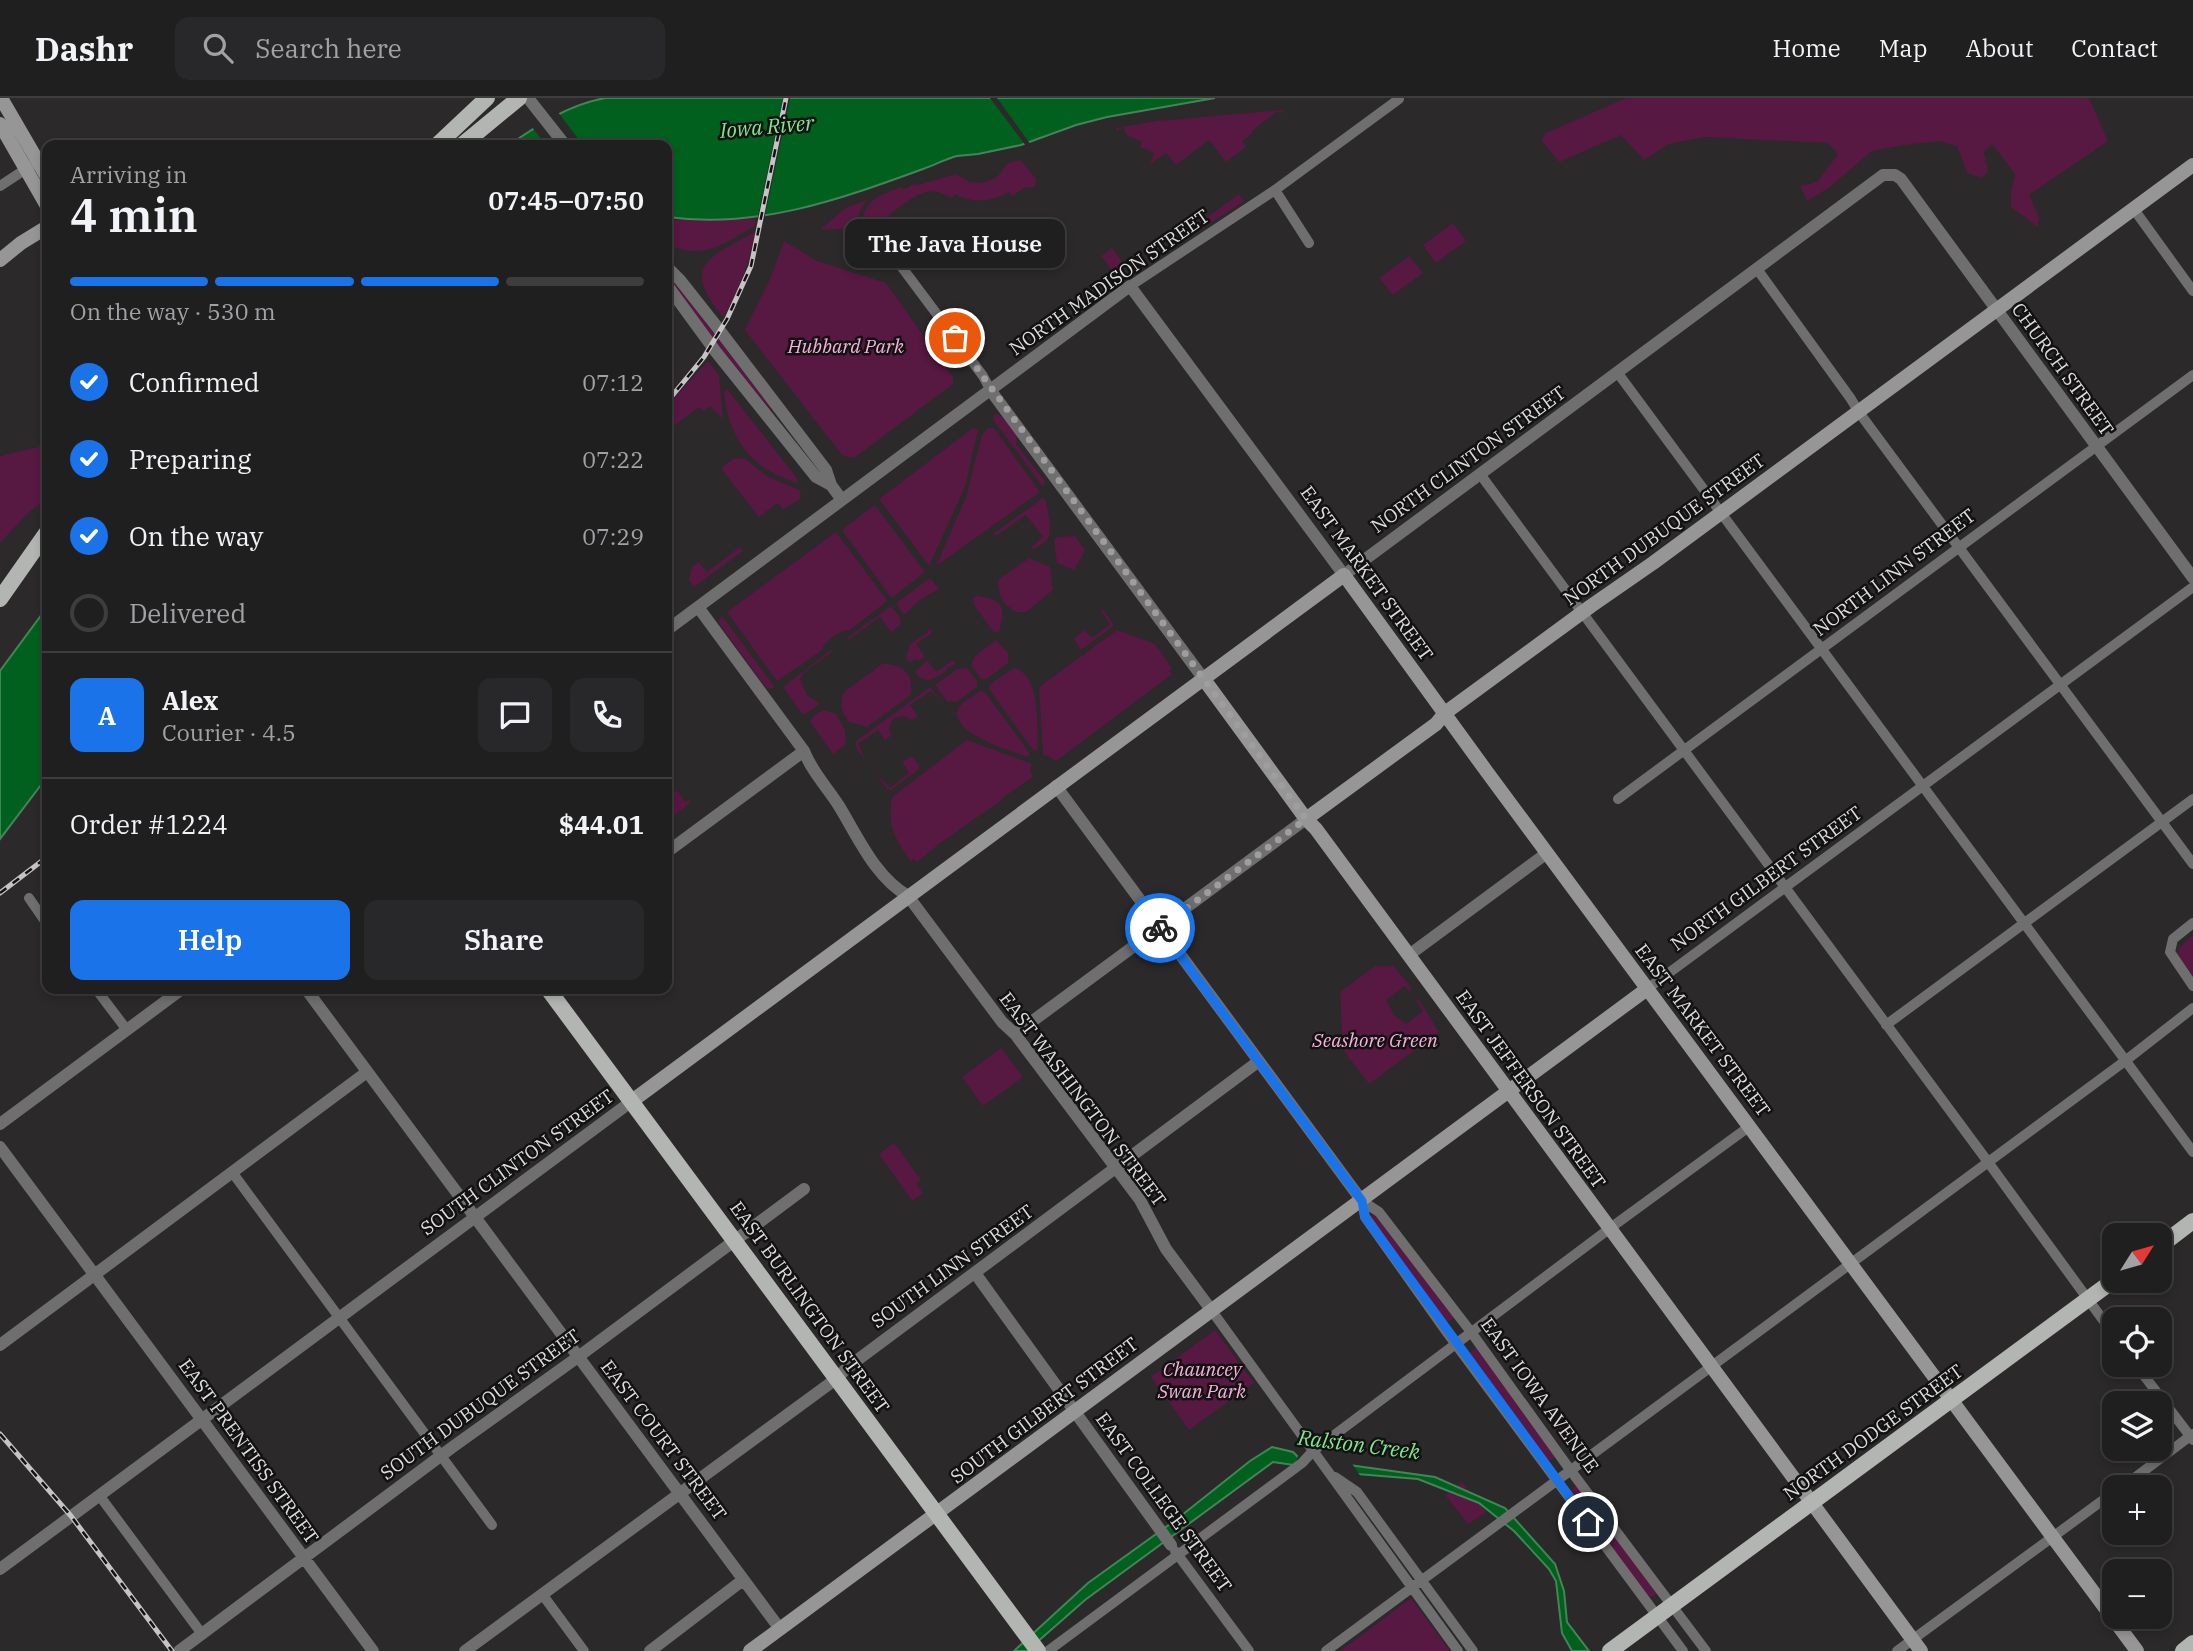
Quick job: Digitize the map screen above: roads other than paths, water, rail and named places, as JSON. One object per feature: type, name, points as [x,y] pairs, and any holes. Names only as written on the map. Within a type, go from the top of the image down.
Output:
[{"type":"main road","points":[[1,98],[42,193]]},
{"type":"main road","points":[[442,140],[487,98]]},
{"type":"main road","points":[[468,140],[519,98]]},
{"type":"main road","points":[[0,124],[31,165],[42,173]]},
{"type":"main road","name":"NORTH DUBUQUE STREET","points":[[1306,819],[1436,724],[1446,713],[2193,165]]},
{"type":"main road","points":[[0,260],[42,230]]},
{"type":"main road","points":[[27,238],[42,237]]},
{"type":"main road","points":[[0,599],[42,539]]},
{"type":"main road","name":"NORTH CLINTON STREET","points":[[1056,786],[1344,575]]},
{"type":"main road","name":"EAST MARKET STREET","points":[[1344,575],[2137,1651]]},
{"type":"main road","name":"EAST JEFFERSON STREET","points":[[1203,678],[1917,1645]]},
{"type":"main road","name":"SOUTH CLINTON STREET","points":[[632,1101],[1056,786]]},
{"type":"main road","name":"NORTH GILBERT STREET","points":[[1362,1201],[1647,989]]},
{"type":"main road","name":"EAST BURLINGTON STREET","points":[[552,994],[1020,1626],[1041,1650]]},
{"type":"main road","name":"SOUTH GILBERT STREET","points":[[750,1651],[1362,1201]]},
{"type":"main road","points":[[2172,1237],[2193,1221]]},
{"type":"main road","name":"NORTH DODGE STREET","points":[[1610,1651],[2102,1289]]},
{"type":"main road","points":[[2183,1651],[2193,1643]]},
{"type":"street","points":[[528,98],[561,140]]},
{"type":"street","name":"NORTH MADISON STREET","points":[[672,626],[1130,286],[1275,190],[1399,99]]},
{"type":"street","points":[[0,186],[31,165]]},
{"type":"street","name":"NORTH CLINTON STREET","points":[[1344,575],[1884,175],[1895,174],[1903,182]]},
{"type":"street","name":"CHURCH STREET","points":[[1903,182],[2193,578]]},
{"type":"street","points":[[1275,190],[1309,243]]},
{"type":"street","points":[[2133,208],[2193,291]]},
{"type":"street","points":[[889,250],[983,376],[991,391]]},
{"type":"street","points":[[1757,268],[1858,411],[2193,864]]},
{"type":"street","points":[[672,272],[715,323],[826,470],[831,485],[842,500]]},
{"type":"street","name":"EAST MARKET STREET","points":[[1130,286],[1240,431],[1344,575]]},
{"type":"street","points":[[672,292],[716,352],[816,477],[831,485]]},
{"type":"street","points":[[1618,372],[2193,1152]]},
{"type":"street","name":"NORTH LINN STREET","points":[[1618,799],[2193,376]]},
{"type":"street","name":"EAST JEFFERSON STREET","points":[[991,391],[1203,678]]},
{"type":"street","points":[[1480,474],[2102,1319]]},
{"type":"street","name":"NORTH GILBERT STREET","points":[[1647,989],[2193,587]]},
{"type":"street","name":"EAST WASHINGTON STREET","points":[[698,607],[804,751],[812,769],[838,805],[856,837],[893,886],[908,896],[1140,1200],[1166,1249],[1311,1454],[1320,1460],[1331,1474],[1346,1499],[1458,1651]]},
{"type":"street","points":[[672,848],[804,751]]},
{"type":"street","name":"EAST IOWA AVENUE","points":[[1056,786],[1362,1201],[1379,1212],[1471,1332],[1706,1651]]},
{"type":"street","points":[[1886,1025],[2193,799]]},
{"type":"street","name":"NORTH DUBUQUE STREET","points":[[1160,926],[1306,819]]},
{"type":"street","points":[[1409,955],[1547,853]]},
{"type":"street","points":[[29,898],[42,917]]},
{"type":"street","points":[[2193,923],[2173,939],[2170,952],[2193,986]]},
{"type":"street","points":[[1015,1034],[1160,926]]},
{"type":"street","points":[[100,994],[127,1030]]},
{"type":"street","points":[[0,1124],[176,994]]},
{"type":"street","name":"EAST COURT STREET","points":[[310,994],[780,1629]]},
{"type":"street","points":[[1326,1651],[2193,1008]]},
{"type":"street","name":"SOUTH LINN STREET","points":[[465,1651],[836,1379],[848,1367],[1259,1062]]},
{"type":"street","points":[[0,1345],[367,1072]]},
{"type":"street","name":"SOUTH CLINTON STREET","points":[[0,1569],[632,1101]]},
{"type":"street","points":[[1041,1650],[1174,1550],[1294,1469],[1455,1343],[1750,1126]]},
{"type":"street","name":"EAST PRENTISS STREET","points":[[0,1147],[373,1651]]},
{"type":"street","points":[[232,1172],[492,1525]]},
{"type":"street","name":"SOUTH DUBUQUE STREET","points":[[179,1651],[804,1189]]},
{"type":"street","name":"EAST IOWA AVENUE","points":[[1362,1201],[1365,1217],[1683,1651]]},
{"type":"street","name":"EAST COLLEGE STREET","points":[[975,1273],[1075,1411],[1083,1426],[1249,1651]]},
{"type":"street","points":[[2139,1475],[2192,1437],[2145,1377]]},
{"type":"street","name":"EAST WASHINGTON STREET","points":[[1331,1474],[1357,1492],[1473,1651]]},
{"type":"street","points":[[99,1495],[202,1634]]},
{"type":"street","points":[[1897,1651],[1917,1645],[2102,1501]]},
{"type":"street","points":[[650,1651],[743,1580]]},
{"type":"street","points":[[542,1594],[584,1651]]},
{"type":"water","name":"Iowa River","points":[[605,98],[1215,98],[1107,117],[1021,145],[957,156],[860,191],[797,209],[733,219],[701,220],[672,217],[672,140],[517,140],[567,110]]},
{"type":"water","points":[[42,614],[42,784],[0,839],[0,671]]},
{"type":"water","name":"Ralston Creek","points":[[1272,1447],[1293,1452],[1299,1458],[1435,1477],[1505,1508],[1555,1564],[1564,1591],[1567,1622],[1589,1651],[1572,1651],[1562,1633],[1556,1581],[1549,1569],[1514,1531],[1479,1503],[1418,1479],[1357,1474],[1273,1462],[1085,1600],[1027,1651],[1014,1651],[1088,1583]]},
{"type":"railway","points":[[672,396],[704,357],[727,319],[751,266],[786,98]]},
{"type":"railway","points":[[0,893],[42,861]]},
{"type":"railway","points":[[0,1434],[71,1516],[172,1651]]},
{"type":"place","name":"The Java House","points":[[955,338]]},
{"type":"park label","name":"Hubbard Park","points":[[846,346]]},
{"type":"park label","name":"Seashore Green","points":[[1375,1040]]},
{"type":"park label","name":"Chauncey Swan Park","points":[[1202,1380]]}]
